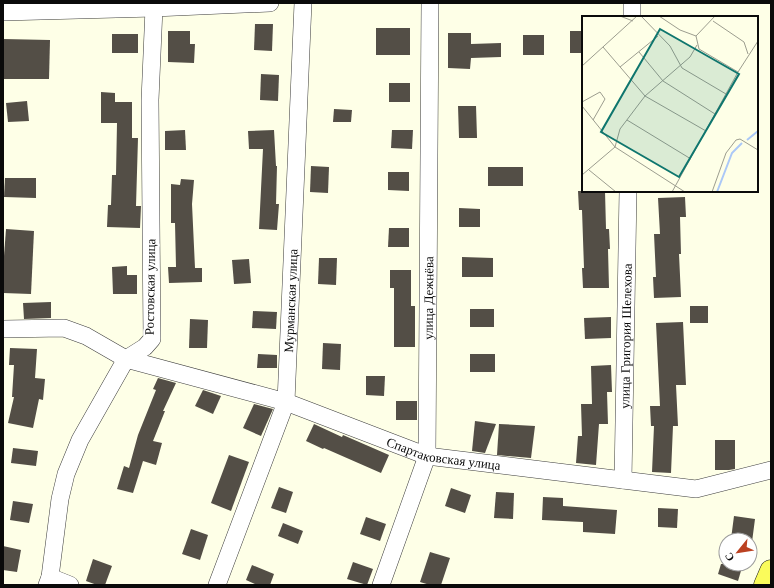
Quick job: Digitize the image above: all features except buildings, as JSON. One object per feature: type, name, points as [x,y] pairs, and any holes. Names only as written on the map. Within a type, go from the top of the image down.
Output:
[{"type":"main road","points":[[765,585],[771,571]]},
{"type":"street","points":[[3,12],[270,3]]},
{"type":"street","name":"Мурманская улица","points":[[217,585],[286,402],[303,3]]},
{"type":"street","name":"улица Дежнёва","points":[[381,585],[427,456],[430,3]]},
{"type":"street","points":[[632,3],[632,16]]},
{"type":"street","name":"Ростовская улица","points":[[49,581],[60,499],[66,474],[80,440],[126,359],[145,347],[152,339],[150,100],[154,8]]},
{"type":"street","name":"улица Григория Шелехова","points":[[623,480],[628,192]]},
{"type":"street","name":"Спартаковская улица","points":[[3,329],[64,328],[86,336],[126,359],[286,402],[427,456],[696,489],[771,470]]},
{"type":"street","points":[[49,581],[70,585]]}]
